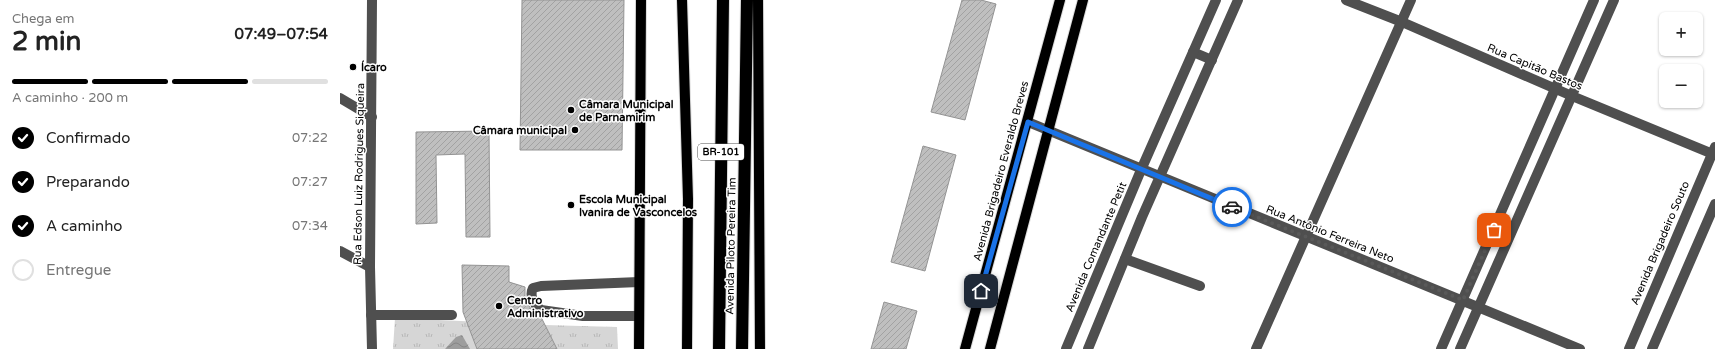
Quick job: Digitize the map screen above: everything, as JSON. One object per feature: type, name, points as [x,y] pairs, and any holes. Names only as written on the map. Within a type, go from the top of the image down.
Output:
[{"type":"highway","name":"Avenida Piloto Pereira Tim","points":[[719,349],[722,0]]},
{"type":"highway","name":"Avenida Piloto Pereira Tim","points":[[742,349],[748,0]]},
{"type":"main road","points":[[638,349],[641,0]]},
{"type":"main road","points":[[682,0],[688,200],[687,349]]},
{"type":"main road","points":[[758,0],[760,349]]},
{"type":"main road","name":"Avenida Brigadeiro Everaldo Breves","points":[[965,349],[1060,0]]},
{"type":"main road","points":[[990,349],[1083,0]]},
{"type":"street","name":"Rua Edson Luiz Rodrigues Siqueira","points":[[372,0],[370,267],[372,349]]},
{"type":"street","name":"Avenida Comandante Petit","points":[[1066,349],[1141,170],[1216,0]]},
{"type":"street","points":[[1088,349],[1125,259],[1238,0]]},
{"type":"street","name":"Rua Capitão Bastos","points":[[1346,0],[1402,22],[1572,96],[1714,152]]},
{"type":"street","points":[[1256,349],[1411,0]]},
{"type":"street","points":[[1441,349],[1594,0]]},
{"type":"street","points":[[1460,349],[1614,0]]},
{"type":"street","points":[[1193,52],[1212,60]]},
{"type":"street","points":[[340,98],[372,116]]},
{"type":"street","name":"Rua Antônio Ferreira Neto","points":[[1028,122],[1141,170],[1580,349]]},
{"type":"street","name":"Avenida Brigadeiro Souto","points":[[1628,349],[1714,152]]},
{"type":"street","points":[[1652,349],[1715,204]]},
{"type":"street","points":[[340,251],[370,267]]},
{"type":"street","points":[[1125,259],[1200,286]]},
{"type":"street","points":[[639,282],[540,286],[533,288],[531,292],[533,301],[541,310],[583,316],[639,316]]},
{"type":"street","points":[[372,315],[452,315]]},
{"type":"green space","points":[[395,318],[617,327],[618,349],[393,349]]},
{"type":"water","points":[[462,335],[470,349],[445,349],[456,337]]},
{"type":"building","points":[[522,0],[624,0],[622,150],[520,150]]},
{"type":"building","points":[[962,0],[981,0],[996,4],[965,120],[931,112]]},
{"type":"building","points":[[489,131],[490,237],[466,237],[465,154],[436,155],[437,223],[416,224],[416,132]]},
{"type":"building","points":[[923,146],[956,155],[925,271],[891,262]]},
{"type":"building","name":"Centro Administrativo","points":[[462,265],[509,266],[509,282],[525,287],[525,298],[529,306],[534,313],[541,317],[557,349],[477,349],[463,312]]},
{"type":"building","points":[[884,302],[917,311],[906,349],[871,349]]},
{"type":"way so far","points":[[1232,207],[1463,300],[1494,230]]},
{"type":"place","name":"Ícaro","points":[[353,67]]},
{"type":"place","name":"Câmara Municipal de Parnamirim","points":[[571,110]]},
{"type":"place","name":"Câmara municipal","points":[[575,130]]},
{"type":"place","name":"Escola Municipal Ivanira de Vasconcelos","points":[[571,205]]},
{"type":"place","name":"Centro Administrativo","points":[[499,306]]},
{"type":"route","points":[[981,291],[1028,122],[1232,207]]}]
